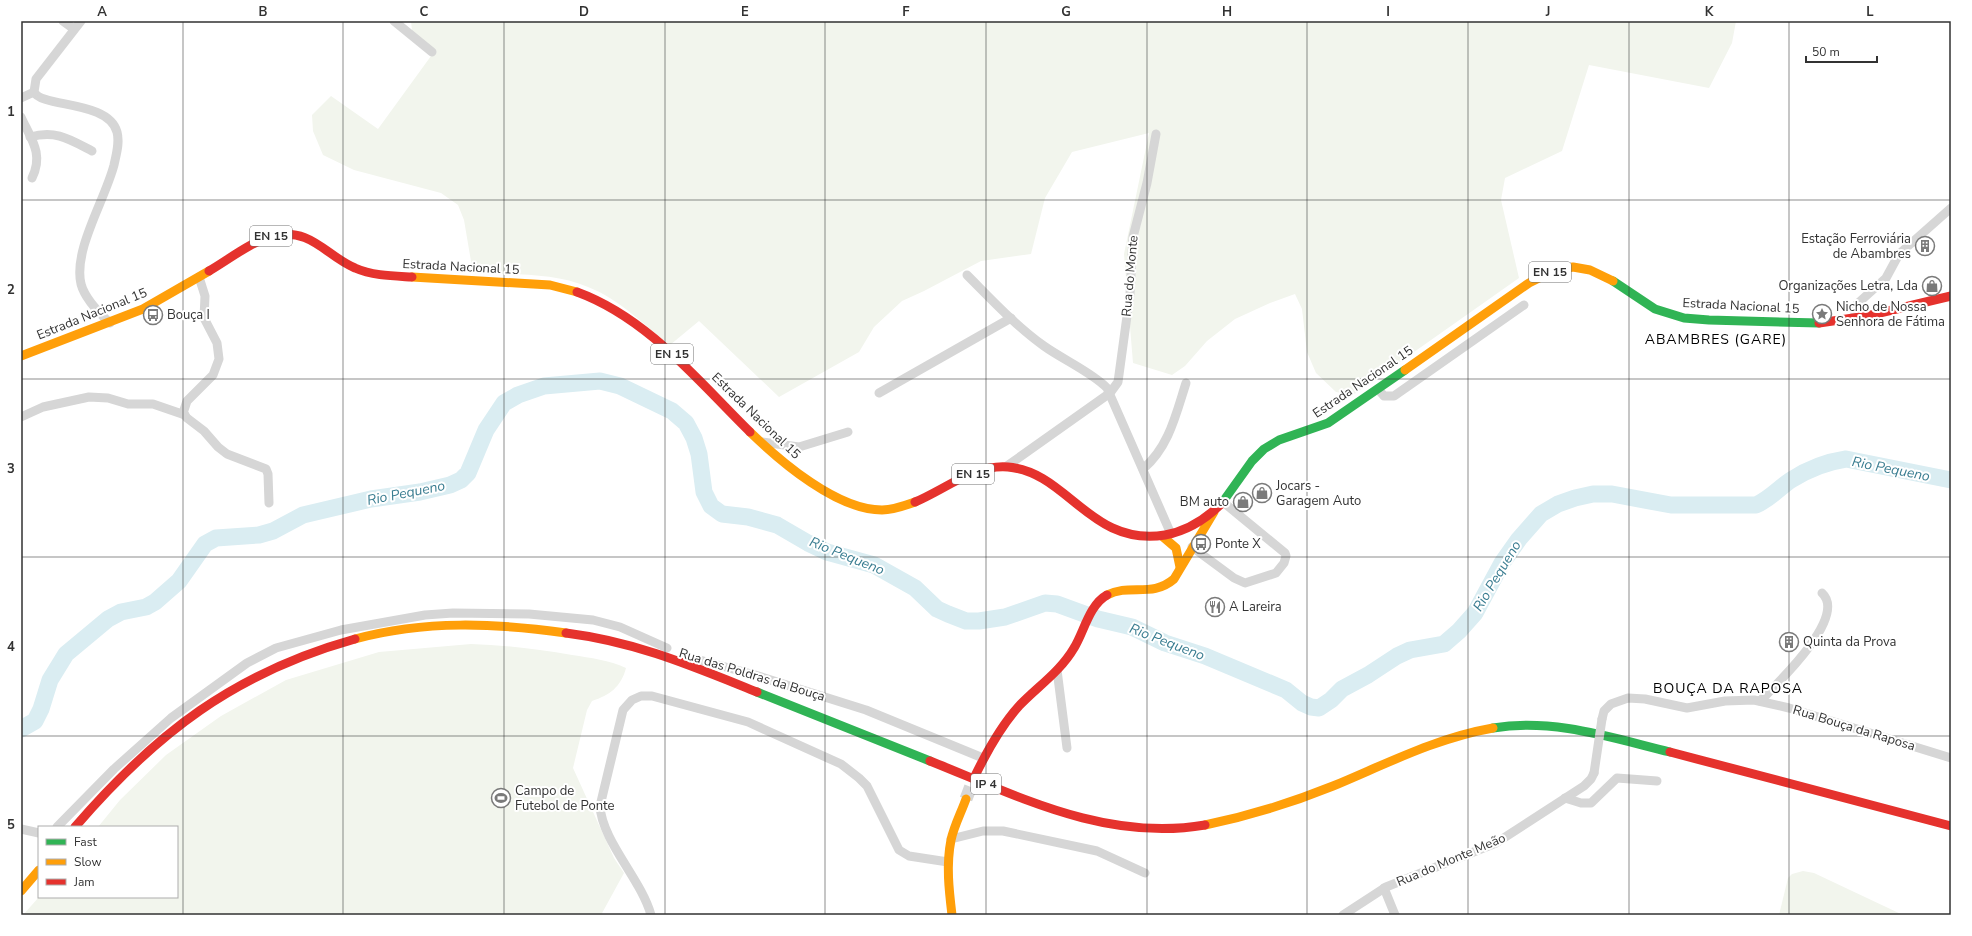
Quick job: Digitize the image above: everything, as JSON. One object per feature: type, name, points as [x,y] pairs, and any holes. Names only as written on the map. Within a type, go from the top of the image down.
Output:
[{"type":"main road","name":"Estrada Nacional 15","points":[[21,356],[110,323],[143,309],[263,239],[282,234],[291,234],[310,239],[354,268],[366,272],[392,276],[539,284],[575,290],[601,301],[613,308],[670,352],[695,375],[760,442],[792,470],[825,491],[850,502],[883,510],[907,504],[984,469],[1007,466],[1019,468],[1036,476],[1111,528],[1136,536],[1166,535],[1192,526],[1214,511],[1223,502],[1254,459],[1266,447],[1282,439],[1322,426],[1378,389],[1534,280],[1549,272],[1566,268],[1583,267],[1601,273],[1649,306],[1663,312],[1681,317],[1705,319],[1801,323],[1854,318],[1951,296]]},
{"type":"main road","points":[[1182,561],[1214,511]]},
{"type":"main road","points":[[1182,536],[1192,526]]},
{"type":"main road","points":[[974,778],[983,758],[1012,715],[1057,670],[1071,653],[1101,600],[1109,594],[1122,591],[1149,591],[1165,586],[1174,580],[1189,542],[1182,536],[1166,535]]},
{"type":"main road","points":[[1166,535],[1173,544],[1182,561]]},
{"type":"main road","name":"IP 4","points":[[77,826],[126,770],[172,731],[210,704],[274,668],[323,648],[362,637],[422,627],[463,624],[520,627],[575,634],[611,640],[646,649],[1063,814],[1090,822],[1117,827],[1178,829],[1206,826],[1242,818],[1286,804],[1418,748],[1440,741],[1497,728],[1526,725],[1557,727],[1590,733],[1765,776],[1951,826]]},
{"type":"main road","points":[[466,635],[480,635]]},
{"type":"main road","points":[[571,643],[598,647],[632,656]]},
{"type":"main road","points":[[278,677],[320,660],[352,650]]},
{"type":"main road","points":[[782,712],[884,753]]},
{"type":"main road","points":[[1522,735],[1535,735]]},
{"type":"main road","points":[[1288,813],[1422,757],[1480,740]]},
{"type":"main road","points":[[1590,744],[1604,747]]},
{"type":"main road","points":[[116,796],[146,765],[171,745]]},
{"type":"main road","points":[[1701,770],[1951,835]]},
{"type":"main road","name":"IP 4","points":[[949,779],[1057,820]]},
{"type":"main road","points":[[952,915],[948,862],[952,839],[966,799]]},
{"type":"main road","points":[[21,891],[38,871]]},
{"type":"street","points":[[63,21],[74,30]]},
{"type":"street","points":[[81,21],[36,79],[34,92],[39,98],[81,106],[98,114],[109,120],[117,132],[118,143],[108,187],[84,244],[80,271],[83,290],[95,307],[110,323]]},
{"type":"street","points":[[394,21],[432,52]]},
{"type":"street","points":[[21,98],[34,92]]},
{"type":"street","points":[[21,117],[37,152],[38,160],[32,178]]},
{"type":"street","points":[[30,137],[47,134],[59,135],[92,151]]},
{"type":"street","name":"Rua do Monte","points":[[1110,393],[1118,382],[1120,374],[1130,294],[1133,237],[1147,183],[1156,134]]},
{"type":"street","points":[[1854,318],[1857,304],[1886,278],[1899,254],[1951,208]]},
{"type":"street","points":[[967,276],[1043,346],[1100,382],[1110,393],[1143,469],[1166,535]]},
{"type":"street","points":[[185,416],[184,409],[187,401],[213,375],[219,359],[217,343],[204,318],[205,296],[199,277]]},
{"type":"street","points":[[1378,389],[1384,396],[1394,396],[1524,305]]},
{"type":"street","points":[[879,393],[1011,318]]},
{"type":"street","points":[[1143,469],[1155,457],[1166,440],[1186,382]]},
{"type":"street","points":[[1007,466],[1110,393]]},
{"type":"street","points":[[21,417],[43,407],[88,397],[108,398],[128,404],[152,404],[185,416],[227,454],[266,470],[268,474],[269,503]]},
{"type":"street","points":[[760,442],[799,447],[848,432]]},
{"type":"street","points":[[1192,547],[1234,578],[1245,583],[1276,573],[1284,563],[1286,556],[1285,553],[1223,502]]},
{"type":"street","points":[[1760,701],[1787,673],[1823,627],[1828,603],[1827,598],[1822,593]]},
{"type":"street","name":"Rua das Poldras da Bouça","points":[[58,826],[109,773],[155,732],[192,702],[259,656],[276,648],[341,630],[440,613],[529,614],[585,619],[608,624],[691,658],[755,675],[866,710],[983,758]]},
{"type":"street","points":[[1057,670],[1067,748]]},
{"type":"street","points":[[651,915],[646,900],[606,829],[601,816],[600,806],[623,710],[629,702],[641,696],[664,698],[757,725],[841,764],[867,786],[899,850],[909,856],[948,862]]},
{"type":"street","name":"Rua Bouça da Raposa","points":[[1594,773],[1604,710],[1611,704],[1628,698],[1645,699],[1688,708],[1735,700],[1760,701],[1789,708],[1951,758]]},
{"type":"street","name":"Rua do Monte Meão","points":[[1343,915],[1384,888],[1496,843],[1589,782],[1594,773]]},
{"type":"street","points":[[1565,798],[1581,803],[1591,803],[1617,778],[1657,781]]},
{"type":"street","points":[[21,829],[38,833]]},
{"type":"street","points":[[952,839],[983,831],[1003,831],[1097,851],[1145,873]]},
{"type":"street","points":[[1384,888],[1395,915]]},
{"type":"shaded area","points":[[411,21],[1736,21],[1732,43],[1709,88],[1589,65],[1562,151],[1505,178],[1501,200],[1519,278],[1353,395],[1336,392],[1316,373],[1307,352],[1302,309],[1295,294],[1270,303],[1235,319],[1207,341],[1185,366],[1172,375],[1133,363],[1124,254],[1149,133],[1072,152],[1045,198],[1031,254],[981,261],[902,301],[874,327],[859,352],[779,397],[699,321],[670,345],[621,305],[599,292],[575,282],[531,275],[473,273],[464,220],[458,205],[441,193],[354,170],[323,155],[313,131],[312,115],[331,96],[378,129],[431,56],[413,40]]},
{"type":"shaded area","points":[[471,644],[509,646],[600,660],[626,668],[618,685],[609,693],[592,701],[587,710],[573,768],[614,858],[624,873],[601,915],[23,915],[38,898],[178,898],[178,826],[99,826],[120,800],[166,755],[221,716],[286,680],[379,652]]},
{"type":"shaded area","points":[[1803,871],[1814,873],[1903,915],[1779,915],[1788,878],[1792,874]]},
{"type":"waterway","name":"Rio Pequeno","points":[[21,729],[35,721],[41,709],[50,680],[66,654],[108,619],[121,612],[146,607],[155,602],[179,581],[205,544],[216,538],[259,535],[273,531],[303,515],[371,499],[420,492],[450,485],[461,480],[468,473],[486,430],[504,403],[518,395],[544,386],[600,381],[620,386],[672,411],[686,423],[694,438],[699,454],[704,492],[711,506],[722,514],[748,517],[777,525],[827,552],[874,565],[915,588],[937,609],[948,614],[966,621],[979,621],[1005,617],[1045,603],[1057,604],[1098,619],[1132,627],[1165,643],[1205,656],[1286,690],[1302,703],[1311,707],[1319,708],[1331,700],[1342,689],[1368,675],[1397,656],[1410,650],[1444,644],[1459,631],[1475,613],[1502,563],[1519,539],[1541,514],[1558,504],[1593,494],[1612,494],[1671,505],[1756,505],[1766,500],[1791,480],[1804,472],[1817,466],[1846,459],[1951,480]]},
{"type":"tunnel","points":[[966,799],[974,778]]},
{"type":"traffic: fast","points":[[1613,281],[1655,309],[1684,318],[1819,323]]},
{"type":"traffic: fast","points":[[1222,503],[1252,461],[1264,449],[1279,440],[1328,423],[1405,370]]},
{"type":"traffic: fast","points":[[757,692],[930,761]]},
{"type":"traffic: fast","points":[[1493,728],[1516,726],[1561,728],[1583,731],[1670,752]]},
{"type":"traffic: slow","points":[[1405,370],[1529,283],[1553,271],[1573,267],[1590,270],[1613,281]]},
{"type":"traffic: slow","points":[[21,356],[143,309],[209,271]]},
{"type":"traffic: slow","points":[[412,277],[550,285],[577,292]]},
{"type":"traffic: slow","points":[[750,432],[777,457],[794,470],[829,493],[847,502],[865,508],[882,510],[894,509],[915,502]]},
{"type":"traffic: slow","points":[[1107,595],[1124,590],[1157,588],[1166,585],[1174,579],[1214,512]]},
{"type":"traffic: slow","points":[[1162,536],[1176,548],[1180,567]]},
{"type":"traffic: slow","points":[[355,639],[408,629],[460,625],[513,627],[566,633]]},
{"type":"traffic: slow","points":[[1205,825],[1238,818],[1301,798],[1431,745],[1472,732],[1493,728]]},
{"type":"traffic: slow","points":[[952,915],[948,878],[949,849],[954,830],[966,799]]},
{"type":"traffic: slow","points":[[21,891],[38,871]]},
{"type":"traffic: jam","points":[[209,271],[240,251],[265,238],[286,234],[308,239],[345,263],[362,271],[384,275],[412,277]]},
{"type":"traffic: jam","points":[[577,292],[603,303],[649,334],[691,372],[750,432]]},
{"type":"traffic: jam","points":[[1819,323],[1867,316],[1951,296]]},
{"type":"traffic: jam","points":[[915,502],[972,474],[996,467],[1008,467],[1029,472],[1047,481],[1098,520],[1117,530],[1139,536],[1165,535],[1189,527],[1210,514],[1222,503]]},
{"type":"traffic: jam","points":[[974,778],[1000,731],[1019,706],[1062,665],[1078,642],[1091,612],[1101,599],[1107,595]]},
{"type":"traffic: jam","points":[[566,633],[617,642],[664,656],[757,692]]},
{"type":"traffic: jam","points":[[76,826],[105,793],[136,763],[167,735],[200,710],[235,689],[272,670],[312,653],[355,639]]},
{"type":"traffic: jam","points":[[1670,752],[1951,826]]},
{"type":"traffic: jam","points":[[930,761],[1030,801],[1063,812],[1098,821],[1133,827],[1168,829],[1205,825]]},
{"type":"place","name":"Estação Ferroviária de Abambres","points":[[1925,246]]},
{"type":"place","name":"Organizações Letra, Lda","points":[[1932,286]]},
{"type":"place","name":"Nicho de Nossa Senhora de Fátima","points":[[1822,314]]},
{"type":"place","name":"Bouça I","points":[[153,315]]},
{"type":"place","name":"Jocars - Garagem Auto","points":[[1262,493]]},
{"type":"place","name":"BM auto","points":[[1243,502]]},
{"type":"place","name":"Ponte X","points":[[1201,544]]},
{"type":"place","name":"A Lareira","points":[[1215,607]]},
{"type":"place","name":"Quinta da Prova","points":[[1789,642]]},
{"type":"place","name":"Campo de Futebol de Ponte","points":[[501,798]]},
{"type":"district","name":"ABAMBRES (GARE)","points":[[1716,339]]},
{"type":"district","name":"BOUÇA DA RAPOSA","points":[[1728,688]]}]
